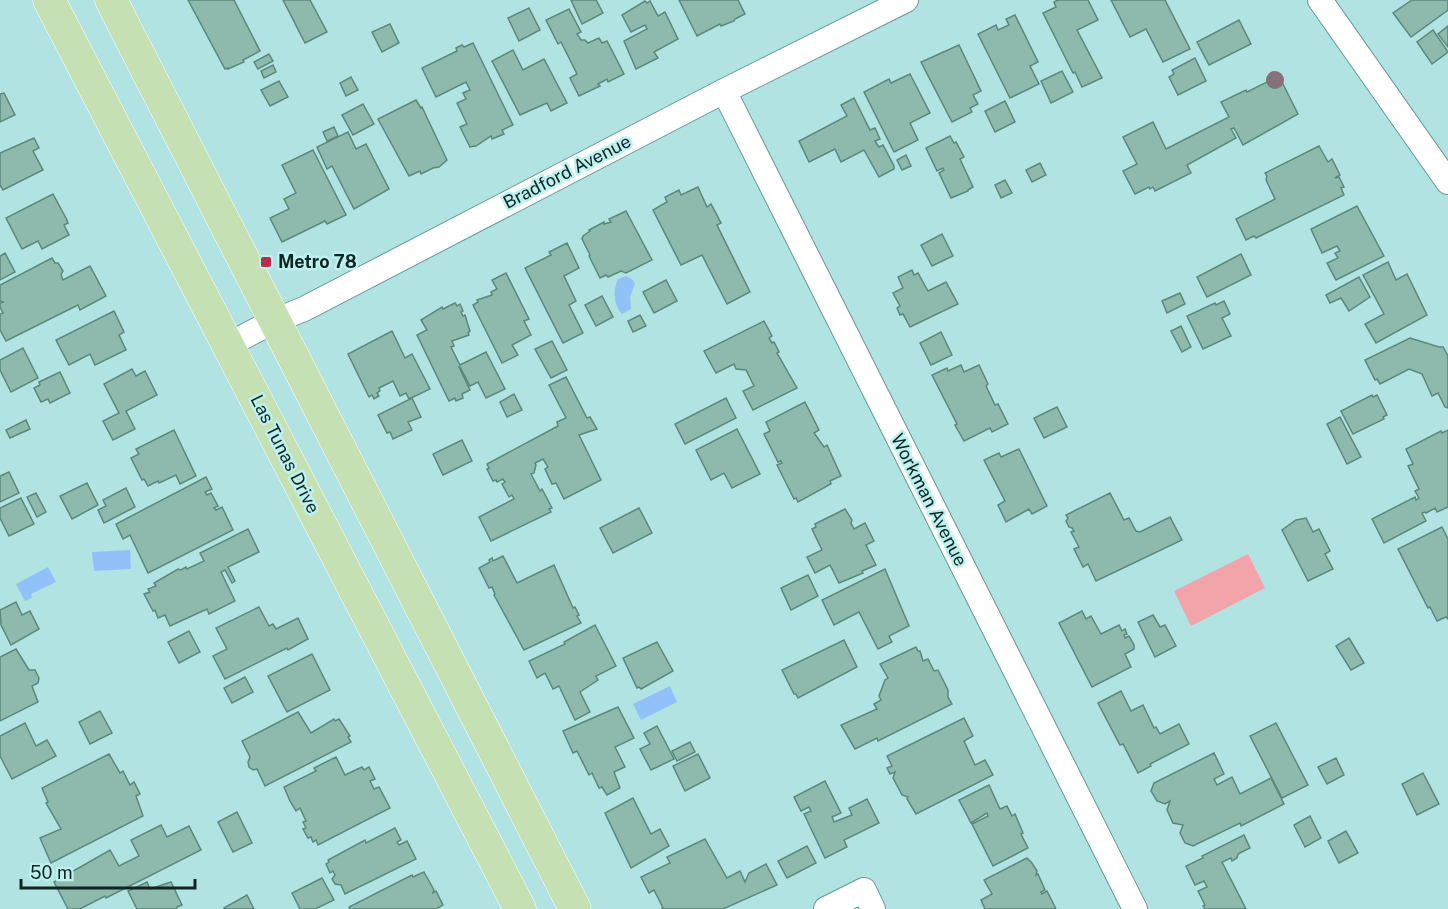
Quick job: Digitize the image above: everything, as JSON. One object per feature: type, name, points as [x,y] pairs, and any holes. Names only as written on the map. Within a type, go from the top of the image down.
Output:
[{"type":"main road","name":"Las Tunas Drive","points":[[49,0],[520,909]]},
{"type":"main road","points":[[111,0],[575,909]]},
{"type":"street","name":"Bradford Avenue","points":[[228,345],[274,321],[304,309],[724,91],[906,0]]},
{"type":"street","points":[[1320,0],[1448,182]]},
{"type":"street","name":"Workman Avenue","points":[[724,91],[1136,909]]},
{"type":"street","points":[[826,909],[864,890],[873,909]]},
{"type":"shaded area","points":[[1248,554],[1265,588],[1191,626],[1174,591]]},
{"type":"water","points":[[626,276],[635,284],[630,297],[631,309],[622,314],[615,302],[615,288],[618,279]]},
{"type":"water","points":[[130,550],[131,569],[94,571],[92,552]]},
{"type":"water","points":[[48,567],[56,582],[31,594],[32,598],[25,601],[16,584]]},
{"type":"water","points":[[670,686],[677,702],[641,720],[633,704]]},
{"type":"building","points":[[188,0],[234,0],[260,51],[243,60],[244,62],[225,69]]},
{"type":"building","points":[[283,0],[310,0],[327,32],[305,43]]},
{"type":"building","points":[[571,0],[596,0],[603,13],[582,24]]},
{"type":"building","points":[[679,0],[738,0],[745,14],[697,36]]},
{"type":"building","points":[[1088,0],[1098,20],[1077,30],[1102,78],[1082,87],[1043,13],[1056,7],[1054,2]]},
{"type":"building","points":[[1111,0],[1165,0],[1190,49],[1163,62],[1146,29],[1130,37]]},
{"type":"building","points":[[1412,0],[1448,0],[1448,10],[1411,37],[1393,13]]},
{"type":"building","points":[[645,1],[647,3],[650,1],[658,16],[665,12],[678,39],[654,52],[658,58],[636,69],[624,41],[647,29],[645,25],[631,32],[622,15]]},
{"type":"building","points":[[529,8],[540,30],[519,41],[508,18]]},
{"type":"building","points":[[569,9],[581,32],[577,34],[581,40],[588,43],[599,38],[602,43],[607,41],[624,74],[608,82],[607,79],[598,84],[600,86],[579,96],[570,78],[577,74],[561,42],[558,44],[546,20]]},
{"type":"building","points":[[1015,15],[1038,62],[1030,66],[1039,84],[1010,98],[978,34],[996,25],[998,30],[1009,25],[1006,19]]},
{"type":"building","points":[[1239,20],[1251,44],[1209,65],[1197,42]]},
{"type":"building","points":[[390,24],[399,43],[382,52],[372,32]]},
{"type":"building","points":[[1448,26],[1448,47],[1438,34]]},
{"type":"building","points":[[1433,30],[1448,52],[1432,64],[1417,42]]},
{"type":"building","points":[[473,43],[513,125],[502,130],[504,134],[492,139],[491,136],[476,146],[470,147],[460,127],[467,124],[457,103],[466,99],[463,93],[470,90],[466,82],[436,97],[422,68],[457,51],[456,48],[462,45],[464,47]]},
{"type":"building","points":[[959,45],[981,91],[973,95],[978,104],[970,108],[972,112],[952,122],[921,62]]},
{"type":"building","points":[[513,50],[523,70],[544,59],[567,103],[551,111],[547,103],[520,115],[492,61]]},
{"type":"building","points":[[269,54],[273,61],[258,69],[254,62]]},
{"type":"building","points":[[1195,58],[1206,81],[1178,95],[1169,77],[1174,74],[1172,70]]},
{"type":"building","points":[[273,65],[276,72],[264,78],[261,71]]},
{"type":"building","points":[[1062,71],[1073,92],[1051,103],[1041,81]]},
{"type":"building","points":[[910,74],[930,113],[910,123],[918,140],[894,152],[864,92],[889,79],[891,83]]},
{"type":"building","points":[[1279,76],[1298,114],[1243,145],[1234,128],[1231,129],[1236,138],[1187,165],[1191,173],[1155,191],[1153,187],[1150,189],[1149,187],[1135,194],[1123,171],[1137,164],[1123,137],[1153,122],[1166,149],[1229,117],[1221,102]]},
{"type":"building","points":[[351,77],[358,90],[346,96],[340,83]]},
{"type":"building","points":[[279,81],[288,97],[270,106],[261,90]]},
{"type":"building","points":[[4,93],[15,115],[0,122],[0,94]]},
{"type":"building","points":[[854,98],[870,130],[875,128],[880,139],[875,141],[879,147],[883,145],[894,166],[894,169],[879,177],[864,150],[841,162],[835,149],[809,162],[799,141],[847,116],[841,105]]},
{"type":"building","points":[[416,100],[422,107],[447,160],[439,167],[409,176],[378,119]]},
{"type":"building","points":[[1005,101],[1015,122],[995,132],[985,111]]},
{"type":"building","points":[[363,104],[374,124],[353,135],[342,115]]},
{"type":"building","points":[[334,127],[338,136],[327,141],[323,132]]},
{"type":"building","points":[[348,132],[356,149],[366,144],[389,189],[354,209],[332,166],[327,169],[317,147]]},
{"type":"building","points":[[950,136],[964,157],[960,159],[973,187],[951,198],[939,173],[944,170],[943,168],[937,171],[926,148]]},
{"type":"building","points":[[34,138],[39,148],[33,151],[43,170],[3,190],[0,185],[0,153]]},
{"type":"building","points":[[1319,146],[1328,162],[1332,159],[1340,175],[1335,178],[1339,177],[1344,187],[1341,188],[1344,195],[1256,238],[1254,236],[1246,240],[1236,219],[1275,199],[1265,173]]},
{"type":"building","points":[[313,150],[346,215],[327,224],[325,221],[282,242],[270,218],[289,209],[284,199],[296,193],[282,165]]},
{"type":"building","points":[[906,155],[911,166],[902,170],[897,160]]},
{"type":"building","points":[[1040,163],[1046,175],[1032,182],[1026,170]]},
{"type":"building","points":[[1005,180],[1012,193],[1001,198],[995,185]]},
{"type":"building","points":[[698,187],[707,207],[711,204],[721,223],[717,225],[750,292],[727,304],[702,255],[681,265],[653,210],[667,202],[665,197],[679,190],[681,195]]},
{"type":"building","points":[[53,194],[67,220],[68,223],[64,225],[69,235],[42,249],[38,241],[22,249],[6,218]]},
{"type":"building","points":[[1357,206],[1384,256],[1336,280],[1327,263],[1338,258],[1335,253],[1340,251],[1337,246],[1322,253],[1311,229]]},
{"type":"building","points":[[626,211],[652,260],[626,273],[621,271],[600,278],[582,239],[583,236],[589,230],[604,222],[604,224],[611,222],[609,219]]},
{"type":"building","points":[[942,234],[953,256],[932,266],[921,245]]},
{"type":"building","points":[[567,243],[579,268],[564,276],[576,301],[569,305],[583,333],[563,343],[525,268],[551,255],[549,252]]},
{"type":"building","points":[[5,253],[15,272],[0,280],[0,256]]},
{"type":"building","points":[[1241,254],[1251,275],[1207,297],[1197,277]]},
{"type":"building","points":[[52,258],[63,271],[61,275],[63,280],[90,266],[106,296],[80,310],[78,305],[6,341],[0,330],[0,314],[3,313],[0,303],[3,302],[0,301],[0,285]]},
{"type":"building","points":[[1388,262],[1396,280],[1407,274],[1427,315],[1376,343],[1365,324],[1384,314],[1363,275]]},
{"type":"building","points":[[912,270],[914,275],[918,273],[928,291],[946,282],[958,304],[910,327],[903,314],[900,315],[897,308],[900,306],[893,293],[903,288],[898,277]]},
{"type":"building","points":[[506,273],[529,319],[524,321],[531,335],[512,345],[518,355],[502,363],[473,305],[478,302],[477,300],[492,295],[491,292],[497,289],[492,280]]},
{"type":"building","points":[[1359,277],[1370,297],[1349,311],[1341,298],[1330,303],[1326,295]]},
{"type":"building","points":[[666,280],[677,301],[654,313],[643,292]]},
{"type":"building","points":[[1180,293],[1185,304],[1167,313],[1162,301]]},
{"type":"building","points":[[602,296],[613,317],[596,326],[585,305]]},
{"type":"building","points":[[1224,301],[1230,314],[1222,318],[1231,336],[1203,349],[1187,316]]},
{"type":"building","points":[[455,303],[457,306],[460,304],[463,311],[461,312],[463,316],[465,315],[470,331],[469,335],[452,341],[454,346],[451,347],[460,365],[486,352],[505,389],[486,398],[478,382],[470,386],[459,367],[470,390],[462,394],[463,398],[449,401],[417,335],[427,330],[421,320],[442,307],[443,309]]},
{"type":"building","points":[[114,311],[124,332],[119,335],[126,350],[95,365],[90,354],[69,365],[56,340]]},
{"type":"building","points":[[640,315],[646,326],[633,332],[628,321]]},
{"type":"building","points":[[764,321],[772,336],[769,338],[772,343],[774,342],[779,352],[777,353],[797,388],[753,410],[743,391],[754,386],[746,370],[736,369],[734,364],[716,373],[704,351]]},
{"type":"building","points":[[1181,326],[1191,347],[1182,352],[1171,331]]},
{"type":"building","points":[[392,331],[405,358],[412,354],[430,389],[409,399],[406,393],[400,396],[393,381],[379,388],[380,391],[377,393],[379,396],[374,399],[372,395],[369,397],[348,354]]},
{"type":"building","points":[[941,332],[952,355],[931,365],[920,343]]},
{"type":"building","points":[[1410,338],[1443,347],[1448,356],[1448,408],[1445,407],[1438,393],[1432,396],[1422,374],[1409,369],[1380,384],[1377,379],[1375,380],[1365,360]]},
{"type":"building","points":[[552,341],[567,370],[551,378],[535,349]]},
{"type":"building","points":[[23,348],[38,378],[11,392],[0,370],[0,360]]},
{"type":"building","points":[[961,365],[964,372],[979,365],[995,405],[998,404],[1008,424],[992,432],[990,428],[964,441],[932,375]]},
{"type":"building","points":[[132,369],[136,376],[145,371],[157,395],[126,411],[135,429],[113,440],[103,421],[119,413],[104,384]]},
{"type":"building","points":[[60,372],[70,393],[50,403],[48,399],[41,402],[34,388],[40,385],[39,382]]},
{"type":"building","points":[[566,377],[587,418],[590,417],[597,429],[579,435],[601,480],[564,499],[556,483],[552,484],[545,469],[548,467],[543,459],[535,463],[534,473],[531,474],[552,508],[549,509],[551,512],[491,541],[479,517],[514,499],[512,495],[509,497],[502,484],[505,482],[503,479],[493,481],[487,464],[558,426],[557,422],[566,418],[549,385]]},
{"type":"building","points":[[514,394],[522,410],[507,417],[500,402]]},
{"type":"building","points":[[1372,395],[1373,397],[1377,395],[1387,415],[1383,417],[1384,419],[1353,434],[1341,411]]},
{"type":"building","points":[[412,398],[421,417],[408,422],[412,430],[393,439],[390,432],[387,433],[378,415]]},
{"type":"building","points":[[726,398],[736,418],[685,444],[675,424]]},
{"type":"building","points":[[805,402],[819,430],[814,433],[824,447],[827,445],[841,476],[798,502],[796,498],[794,499],[777,465],[782,463],[781,461],[778,462],[764,434],[770,431],[766,422]]},
{"type":"building","points":[[1057,407],[1067,427],[1044,438],[1034,418]]},
{"type":"building","points":[[1340,417],[1361,457],[1347,464],[1327,424]]},
{"type":"building","points":[[26,420],[30,429],[10,438],[6,430]]},
{"type":"building","points":[[737,429],[760,474],[732,488],[724,473],[711,480],[696,450]]},
{"type":"building","points":[[174,430],[196,476],[180,484],[176,475],[148,486],[144,479],[142,480],[131,458],[139,454],[136,449]]},
{"type":"building","points":[[1448,430],[1448,507],[1437,512],[1435,508],[1422,513],[1426,521],[1384,543],[1372,519],[1415,497],[1416,500],[1419,498],[1415,491],[1419,489],[1408,466],[1413,464],[1406,449],[1441,431],[1442,433]]},
{"type":"building","points":[[462,440],[472,461],[443,475],[433,454]]},
{"type":"building","points":[[1019,449],[1047,506],[1032,514],[1029,509],[1006,522],[998,505],[1005,501],[984,460],[999,453],[1001,457]]},
{"type":"building","points":[[9,472],[19,493],[0,502],[0,476]]},
{"type":"building","points":[[206,477],[212,489],[205,492],[207,495],[211,493],[218,506],[214,508],[216,510],[222,507],[233,530],[148,573],[130,535],[123,539],[116,524]]},
{"type":"building","points":[[87,483],[98,505],[72,519],[60,496]]},
{"type":"building","points":[[126,488],[135,507],[104,523],[98,510],[106,506],[103,500]]},
{"type":"building","points":[[36,493],[46,512],[37,517],[27,497]]},
{"type":"building","points":[[1110,493],[1124,520],[1129,518],[1136,531],[1140,532],[1170,517],[1182,540],[1096,581],[1088,564],[1083,567],[1074,549],[1079,547],[1071,532],[1074,531],[1066,521],[1068,518],[1066,515]]},
{"type":"building","points":[[21,498],[34,524],[9,536],[0,518],[0,508]]},
{"type":"building","points":[[639,508],[652,533],[613,553],[600,528]]},
{"type":"building","points":[[845,509],[852,520],[854,529],[865,523],[874,541],[866,545],[876,565],[839,583],[830,565],[815,573],[807,557],[822,550],[812,529],[816,527],[815,524]]},
{"type":"building","points":[[1306,518],[1313,532],[1319,529],[1330,551],[1325,554],[1333,569],[1308,581],[1282,530],[1296,520]]},
{"type":"building","points":[[1442,527],[1448,539],[1448,619],[1446,617],[1437,621],[1398,549]]},
{"type":"building","points":[[248,529],[259,552],[228,567],[235,581],[232,583],[225,570],[221,572],[235,601],[209,614],[207,609],[170,626],[165,615],[158,618],[144,594],[150,592],[148,589],[156,586],[154,583],[178,569],[186,567],[187,569],[204,561],[200,553]]},
{"type":"building","points":[[503,556],[517,583],[554,565],[581,623],[524,650],[494,595],[492,587],[489,588],[479,568],[490,562],[492,558],[493,561]]},
{"type":"building","points":[[885,569],[909,626],[889,636],[892,642],[878,649],[859,612],[834,625],[822,600]]},
{"type":"building","points":[[808,575],[818,596],[791,610],[781,588]]},
{"type":"building","points":[[16,602],[22,615],[30,611],[39,629],[11,645],[1,625],[0,610]]},
{"type":"building","points":[[259,607],[269,626],[273,624],[276,629],[298,618],[308,639],[225,679],[213,656],[227,649],[216,628]]},
{"type":"building","points":[[1082,611],[1086,619],[1091,616],[1101,634],[1119,625],[1122,631],[1125,629],[1127,634],[1124,635],[1125,638],[1129,636],[1134,645],[1134,649],[1125,654],[1131,667],[1092,687],[1059,623]]},
{"type":"building","points":[[1153,615],[1160,627],[1165,625],[1176,646],[1155,657],[1138,622]]},
{"type":"building","points":[[595,625],[616,666],[596,676],[598,680],[580,692],[590,712],[575,720],[559,686],[553,689],[545,673],[537,678],[529,661],[565,644],[564,642]]},
{"type":"building","points":[[189,631],[200,652],[179,663],[168,642]]},
{"type":"building","points":[[1349,638],[1364,663],[1351,670],[1336,646]]},
{"type":"building","points":[[844,640],[857,667],[798,698],[782,670]]},
{"type":"building","points":[[657,642],[673,671],[641,689],[637,688],[623,658]]},
{"type":"building","points":[[916,647],[923,661],[928,659],[934,671],[938,670],[952,704],[878,741],[877,738],[855,749],[841,725],[877,709],[874,704],[881,700],[879,696],[888,678],[880,664]]},
{"type":"building","points":[[16,649],[29,670],[35,670],[39,678],[38,683],[32,686],[38,702],[0,721],[0,657]]},
{"type":"building","points":[[312,654],[330,690],[287,712],[268,676]]},
{"type":"building","points":[[245,677],[253,692],[232,703],[224,688]]},
{"type":"building","points":[[1121,691],[1131,711],[1143,705],[1154,728],[1156,727],[1160,734],[1179,724],[1189,744],[1150,764],[1151,766],[1138,773],[1098,703]]},
{"type":"building","points":[[618,707],[634,738],[615,747],[625,767],[614,772],[620,788],[607,795],[602,787],[599,788],[592,773],[589,775],[577,751],[573,753],[563,731]]},
{"type":"building","points":[[100,711],[112,733],[90,744],[79,722]]},
{"type":"building","points":[[298,712],[311,733],[334,719],[335,721],[339,719],[350,736],[348,737],[351,742],[265,786],[257,769],[253,770],[249,767],[250,757],[242,741]]},
{"type":"building","points":[[964,718],[973,736],[964,741],[975,765],[985,760],[993,775],[916,814],[908,797],[902,795],[893,778],[895,772],[890,774],[887,768],[892,766],[887,756]]},
{"type":"building","points":[[25,723],[36,746],[47,740],[56,756],[12,779],[0,756],[0,736]]},
{"type":"building","points":[[1276,723],[1308,785],[1282,798],[1250,736]]},
{"type":"building","points":[[657,726],[674,759],[651,770],[640,749],[650,744],[644,733]]},
{"type":"building","points":[[690,742],[695,752],[677,761],[672,751]]},
{"type":"building","points":[[1214,753],[1224,774],[1214,779],[1217,785],[1232,777],[1240,794],[1271,778],[1284,804],[1241,826],[1240,823],[1193,846],[1185,843],[1180,833],[1183,825],[1173,823],[1167,810],[1170,801],[1165,804],[1157,801],[1151,791],[1154,783]]},
{"type":"building","points":[[109,754],[120,773],[123,771],[130,785],[134,782],[140,794],[136,796],[143,816],[51,863],[40,838],[61,829],[46,803],[48,802],[42,788]]},
{"type":"building","points":[[698,754],[710,778],[685,791],[673,766]]},
{"type":"building","points":[[336,757],[345,775],[362,767],[364,770],[369,767],[375,779],[370,781],[374,789],[379,787],[390,808],[318,845],[316,840],[313,842],[311,837],[308,838],[303,829],[306,828],[303,822],[306,821],[300,808],[296,811],[284,787],[316,771],[314,768]]},
{"type":"building","points":[[1336,758],[1344,775],[1327,784],[1318,767]]},
{"type":"building","points":[[1423,773],[1439,804],[1417,815],[1402,784]]},
{"type":"building","points":[[825,781],[841,813],[832,817],[834,822],[852,815],[849,808],[867,799],[879,823],[844,840],[847,847],[825,858],[804,814],[811,811],[809,807],[801,811],[794,797]]},
{"type":"building","points":[[989,785],[1000,809],[1007,806],[1012,816],[1015,814],[1028,848],[993,866],[972,824],[988,816],[987,813],[971,823],[959,800]]},
{"type":"building","points":[[633,798],[651,834],[660,829],[669,846],[631,868],[605,813]]},
{"type":"building","points":[[237,812],[252,843],[233,852],[218,822]]},
{"type":"building","points":[[1310,816],[1321,838],[1305,847],[1294,825]]},
{"type":"building","points":[[161,825],[167,837],[189,826],[201,850],[106,898],[105,896],[80,909],[68,909],[54,882],[110,850],[119,866],[139,856],[131,840]]},
{"type":"building","points":[[395,828],[401,840],[397,842],[399,845],[407,841],[416,859],[345,894],[341,885],[335,884],[332,879],[335,875],[333,871],[330,873],[326,864],[328,860],[365,840],[366,843]]},
{"type":"building","points":[[1346,831],[1358,853],[1339,863],[1328,841]]},
{"type":"building","points":[[1244,835],[1250,848],[1238,854],[1237,858],[1232,861],[1231,858],[1222,862],[1246,909],[1205,909],[1198,891],[1207,887],[1204,881],[1195,885],[1186,866]]},
{"type":"building","points":[[705,839],[727,878],[740,871],[745,882],[749,873],[766,864],[777,885],[723,909],[661,909],[663,908],[654,890],[649,893],[641,877],[670,863],[667,857]]},
{"type":"building","points":[[807,846],[816,863],[787,878],[778,861]]},
{"type":"building","points":[[1027,858],[1037,871],[1036,875],[1038,874],[1045,890],[1041,892],[1042,894],[1047,891],[1056,909],[985,909],[981,900],[992,894],[984,880]]},
{"type":"building","points":[[424,872],[434,890],[433,893],[436,891],[443,905],[436,909],[350,909],[349,907],[412,875],[413,877]]},
{"type":"building","points":[[322,878],[334,900],[315,909],[300,909],[292,893]]},
{"type":"building","points":[[147,882],[150,889],[171,882],[182,905],[177,909],[137,909],[128,891]]},
{"type":"building","points":[[247,895],[254,909],[224,908]]},
{"type":"place","name":"Metro 78","points":[[266,262]]}]
